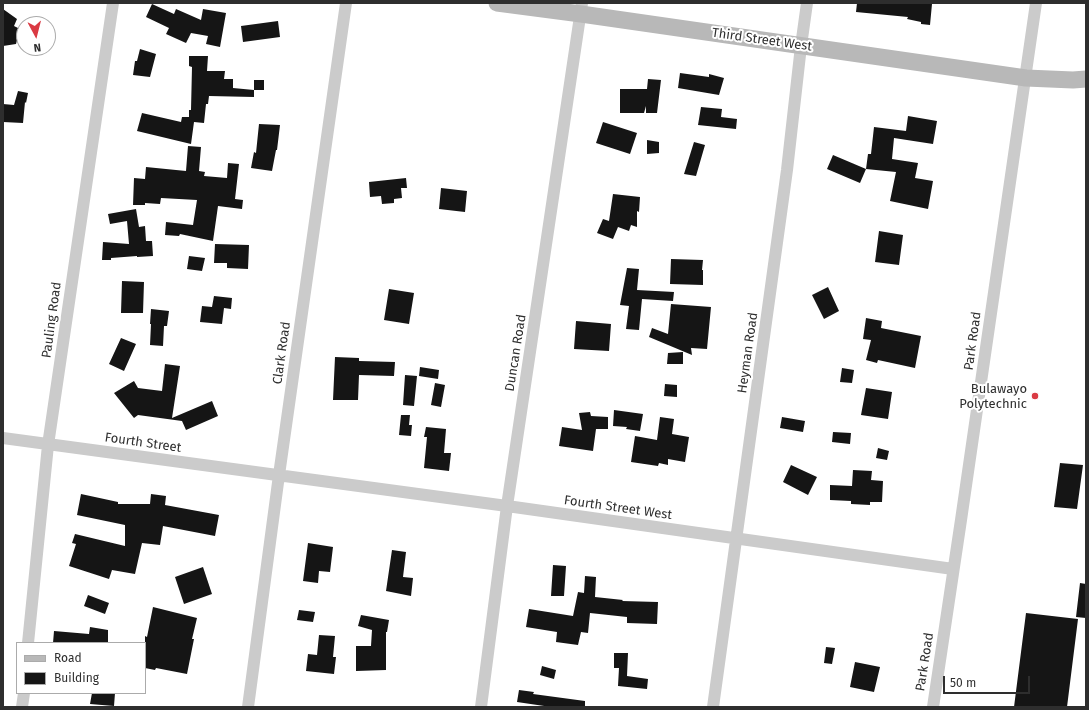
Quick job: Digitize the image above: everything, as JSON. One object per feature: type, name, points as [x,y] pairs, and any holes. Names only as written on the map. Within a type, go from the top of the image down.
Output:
[{"type":"main road","name":"Third Street West","points":[[497,3],[581,8],[801,46],[1026,78],[1073,80],[1086,79]]},
{"type":"street","name":"Pauling Road","points":[[28,642],[48,445],[113,3]]},
{"type":"street","name":"Clark Road","points":[[248,707],[279,475],[346,3]]},
{"type":"street","name":"Heyman Road","points":[[713,707],[787,170],[801,46],[808,3]]},
{"type":"street","name":"Park Road","points":[[933,707],[1036,3]]},
{"type":"street","name":"Duncan Road","points":[[481,707],[507,506],[581,8]]},
{"type":"street","name":"Fourth Street","points":[[3,438],[279,475]]},
{"type":"street","name":"Fourth Street West","points":[[279,475],[953,569]]},
{"type":"street","points":[[22,707],[24,694]]},
{"type":"building","points":[[857,3],[932,4],[930,25],[921,24],[921,22],[907,19],[908,17],[856,12]]},
{"type":"building","points":[[152,4],[174,14],[176,9],[201,20],[203,9],[226,13],[220,47],[206,44],[208,36],[191,33],[186,43],[166,34],[169,28],[146,17]]},
{"type":"building","points":[[3,9],[16,18],[14,26],[16,27],[16,44],[3,46]]},
{"type":"building","points":[[278,21],[280,37],[243,42],[241,26]]},
{"type":"building","points":[[140,49],[156,54],[150,77],[133,75],[135,61],[137,61]]},
{"type":"building","points":[[189,56],[208,56],[207,71],[225,71],[224,79],[233,79],[233,88],[254,90],[254,97],[209,96],[208,104],[206,104],[204,123],[194,122],[191,144],[137,131],[142,113],[181,122],[182,117],[189,117],[189,110],[191,110],[192,67],[189,66]]},
{"type":"building","points":[[680,73],[709,77],[709,74],[724,78],[719,95],[678,88]]},
{"type":"building","points":[[648,79],[661,80],[657,113],[646,113],[646,106],[644,113],[620,113],[620,89],[647,89]]},
{"type":"building","points":[[254,80],[264,80],[264,90],[254,90]]},
{"type":"building","points":[[18,91],[28,93],[26,103],[25,102],[23,123],[3,122],[3,104],[14,105]]},
{"type":"building","points":[[701,107],[722,109],[721,117],[737,119],[736,129],[698,125]]},
{"type":"building","points":[[908,116],[937,121],[933,144],[894,138],[892,159],[918,163],[915,178],[933,181],[928,209],[890,201],[896,172],[866,169],[868,154],[871,154],[874,127],[906,131]]},
{"type":"building","points":[[603,122],[637,133],[630,154],[596,143]]},
{"type":"building","points":[[259,124],[280,125],[277,150],[272,171],[251,168],[254,152],[256,153]]},
{"type":"building","points":[[647,140],[659,142],[659,153],[647,154]]},
{"type":"building","points":[[694,142],[705,145],[696,176],[684,174]]},
{"type":"building","points":[[188,146],[201,147],[199,171],[205,172],[204,176],[227,178],[228,163],[239,164],[235,199],[243,200],[242,209],[218,206],[213,241],[180,234],[179,236],[165,235],[166,222],[193,225],[197,200],[161,198],[160,204],[145,203],[145,205],[133,205],[134,178],[145,179],[146,167],[186,171]]},
{"type":"building","points":[[833,155],[866,169],[860,183],[827,169]]},
{"type":"building","points":[[406,178],[407,188],[401,188],[402,198],[394,199],[394,203],[382,204],[381,196],[370,197],[369,182]]},
{"type":"building","points":[[441,188],[467,191],[465,212],[439,209]]},
{"type":"building","points":[[613,194],[640,197],[639,212],[637,211],[637,227],[631,225],[629,231],[618,227],[613,239],[597,233],[603,219],[609,221]]},
{"type":"building","points":[[136,209],[139,227],[145,226],[146,241],[152,241],[153,256],[111,258],[111,260],[102,260],[103,242],[129,244],[127,221],[110,224],[108,214]]},
{"type":"building","points":[[879,231],[903,235],[899,265],[875,262]]},
{"type":"building","points":[[215,244],[249,245],[248,269],[227,268],[227,263],[214,263]]},
{"type":"building","points":[[189,256],[205,258],[202,271],[187,269]]},
{"type":"building","points":[[671,259],[703,260],[703,285],[670,284]]},
{"type":"building","points":[[627,268],[639,269],[637,290],[674,292],[673,301],[642,299],[639,330],[626,329],[629,306],[620,305]]},
{"type":"building","points":[[122,281],[144,282],[143,313],[121,313]]},
{"type":"building","points":[[828,287],[839,311],[824,319],[812,295]]},
{"type":"building","points":[[389,289],[414,293],[409,324],[384,320]]},
{"type":"building","points":[[214,296],[232,298],[231,309],[224,308],[222,324],[200,322],[202,306],[212,307]]},
{"type":"building","points":[[671,304],[711,307],[707,349],[691,348],[692,355],[649,337],[652,328],[668,334]]},
{"type":"building","points":[[151,309],[169,311],[167,326],[164,326],[163,346],[150,345]]},
{"type":"building","points":[[866,318],[882,321],[881,328],[921,336],[915,368],[878,360],[877,363],[866,360],[871,340],[863,339]]},
{"type":"building","points":[[576,321],[611,324],[609,351],[574,349]]},
{"type":"building","points":[[121,338],[136,344],[124,371],[109,364]]},
{"type":"building","points":[[683,352],[683,364],[667,364],[668,353]]},
{"type":"building","points":[[335,357],[359,358],[359,361],[395,362],[394,376],[359,375],[358,400],[333,400]]},
{"type":"building","points":[[165,364],[180,366],[172,418],[212,401],[218,416],[186,430],[182,421],[138,415],[134,418],[114,393],[134,381],[138,388],[162,391]]},
{"type":"building","points":[[420,367],[439,370],[438,379],[419,376]]},
{"type":"building","points":[[842,368],[854,370],[852,383],[840,382]]},
{"type":"building","points":[[405,375],[417,376],[414,406],[403,405]]},
{"type":"building","points":[[435,383],[445,385],[441,407],[431,405]]},
{"type":"building","points":[[665,384],[677,385],[677,397],[664,396]]},
{"type":"building","points":[[866,388],[892,392],[888,419],[861,415]]},
{"type":"building","points":[[614,410],[643,414],[640,431],[626,429],[627,427],[613,426]]},
{"type":"building","points":[[590,412],[591,416],[608,417],[608,429],[596,429],[593,451],[559,446],[562,427],[582,430],[579,413]]},
{"type":"building","points":[[401,415],[410,415],[409,425],[412,425],[411,436],[399,435]]},
{"type":"building","points":[[660,417],[674,419],[672,434],[689,437],[685,462],[668,459],[668,465],[659,463],[658,466],[631,462],[635,436],[657,440]]},
{"type":"building","points":[[782,417],[805,421],[803,432],[780,428]]},
{"type":"building","points":[[426,427],[446,429],[444,453],[451,453],[449,471],[424,468],[427,437],[424,437]]},
{"type":"building","points":[[833,432],[851,433],[850,444],[832,442]]},
{"type":"building","points":[[878,448],[889,451],[887,460],[876,458]]},
{"type":"building","points":[[1060,463],[1083,465],[1077,509],[1054,507]]},
{"type":"building","points":[[791,465],[817,477],[808,495],[783,482]]},
{"type":"building","points":[[853,470],[872,471],[871,480],[883,481],[882,502],[870,502],[870,505],[851,504],[851,501],[830,500],[830,485],[852,486]]},
{"type":"building","points":[[81,494],[118,502],[118,504],[150,504],[151,494],[166,496],[165,505],[219,515],[215,536],[163,526],[160,545],[142,543],[135,574],[112,570],[109,579],[69,566],[76,544],[72,543],[75,534],[125,546],[125,525],[77,515]]},
{"type":"building","points":[[308,543],[333,547],[330,572],[319,571],[318,583],[303,581]]},
{"type":"building","points":[[392,550],[406,552],[403,577],[413,578],[411,596],[386,591]]},
{"type":"building","points":[[553,565],[566,566],[564,596],[551,596]]},
{"type":"building","points":[[203,567],[212,594],[184,604],[175,577]]},
{"type":"building","points":[[585,576],[596,577],[595,597],[623,600],[622,601],[658,602],[657,624],[627,623],[627,617],[590,613],[588,633],[581,632],[578,645],[556,642],[557,632],[526,627],[529,609],[573,616],[578,592],[584,593]]},
{"type":"building","points":[[1080,583],[1086,584],[1086,618],[1076,617]]},
{"type":"building","points":[[88,595],[109,603],[105,614],[84,606]]},
{"type":"building","points":[[153,607],[197,618],[192,639],[194,639],[187,674],[156,668],[155,670],[146,668],[145,636],[147,637]]},
{"type":"building","points":[[299,610],[315,612],[313,622],[297,620]]},
{"type":"building","points":[[1026,613],[1078,619],[1067,707],[1014,707]]},
{"type":"building","points":[[361,615],[389,620],[386,632],[386,670],[356,671],[356,646],[371,646],[372,630],[358,626]]},
{"type":"building","points":[[90,627],[108,630],[108,642],[53,642],[54,631],[89,634]]},
{"type":"building","points":[[319,635],[335,636],[333,657],[336,657],[334,674],[306,671],[308,654],[317,655]]},
{"type":"building","points":[[826,647],[835,648],[832,664],[824,663]]},
{"type":"building","points":[[614,653],[628,653],[627,676],[648,679],[647,689],[618,686],[619,668],[614,668]]},
{"type":"building","points":[[855,662],[880,667],[874,692],[850,687]]},
{"type":"building","points":[[542,666],[556,670],[554,679],[540,675]]},
{"type":"building","points":[[519,690],[534,692],[533,694],[585,701],[585,707],[551,707],[517,702]]},
{"type":"building","points":[[92,694],[115,694],[114,706],[90,704]]},
{"type":"place","name":"Bulawayo Polytechnic","points":[[1035,396]]}]
